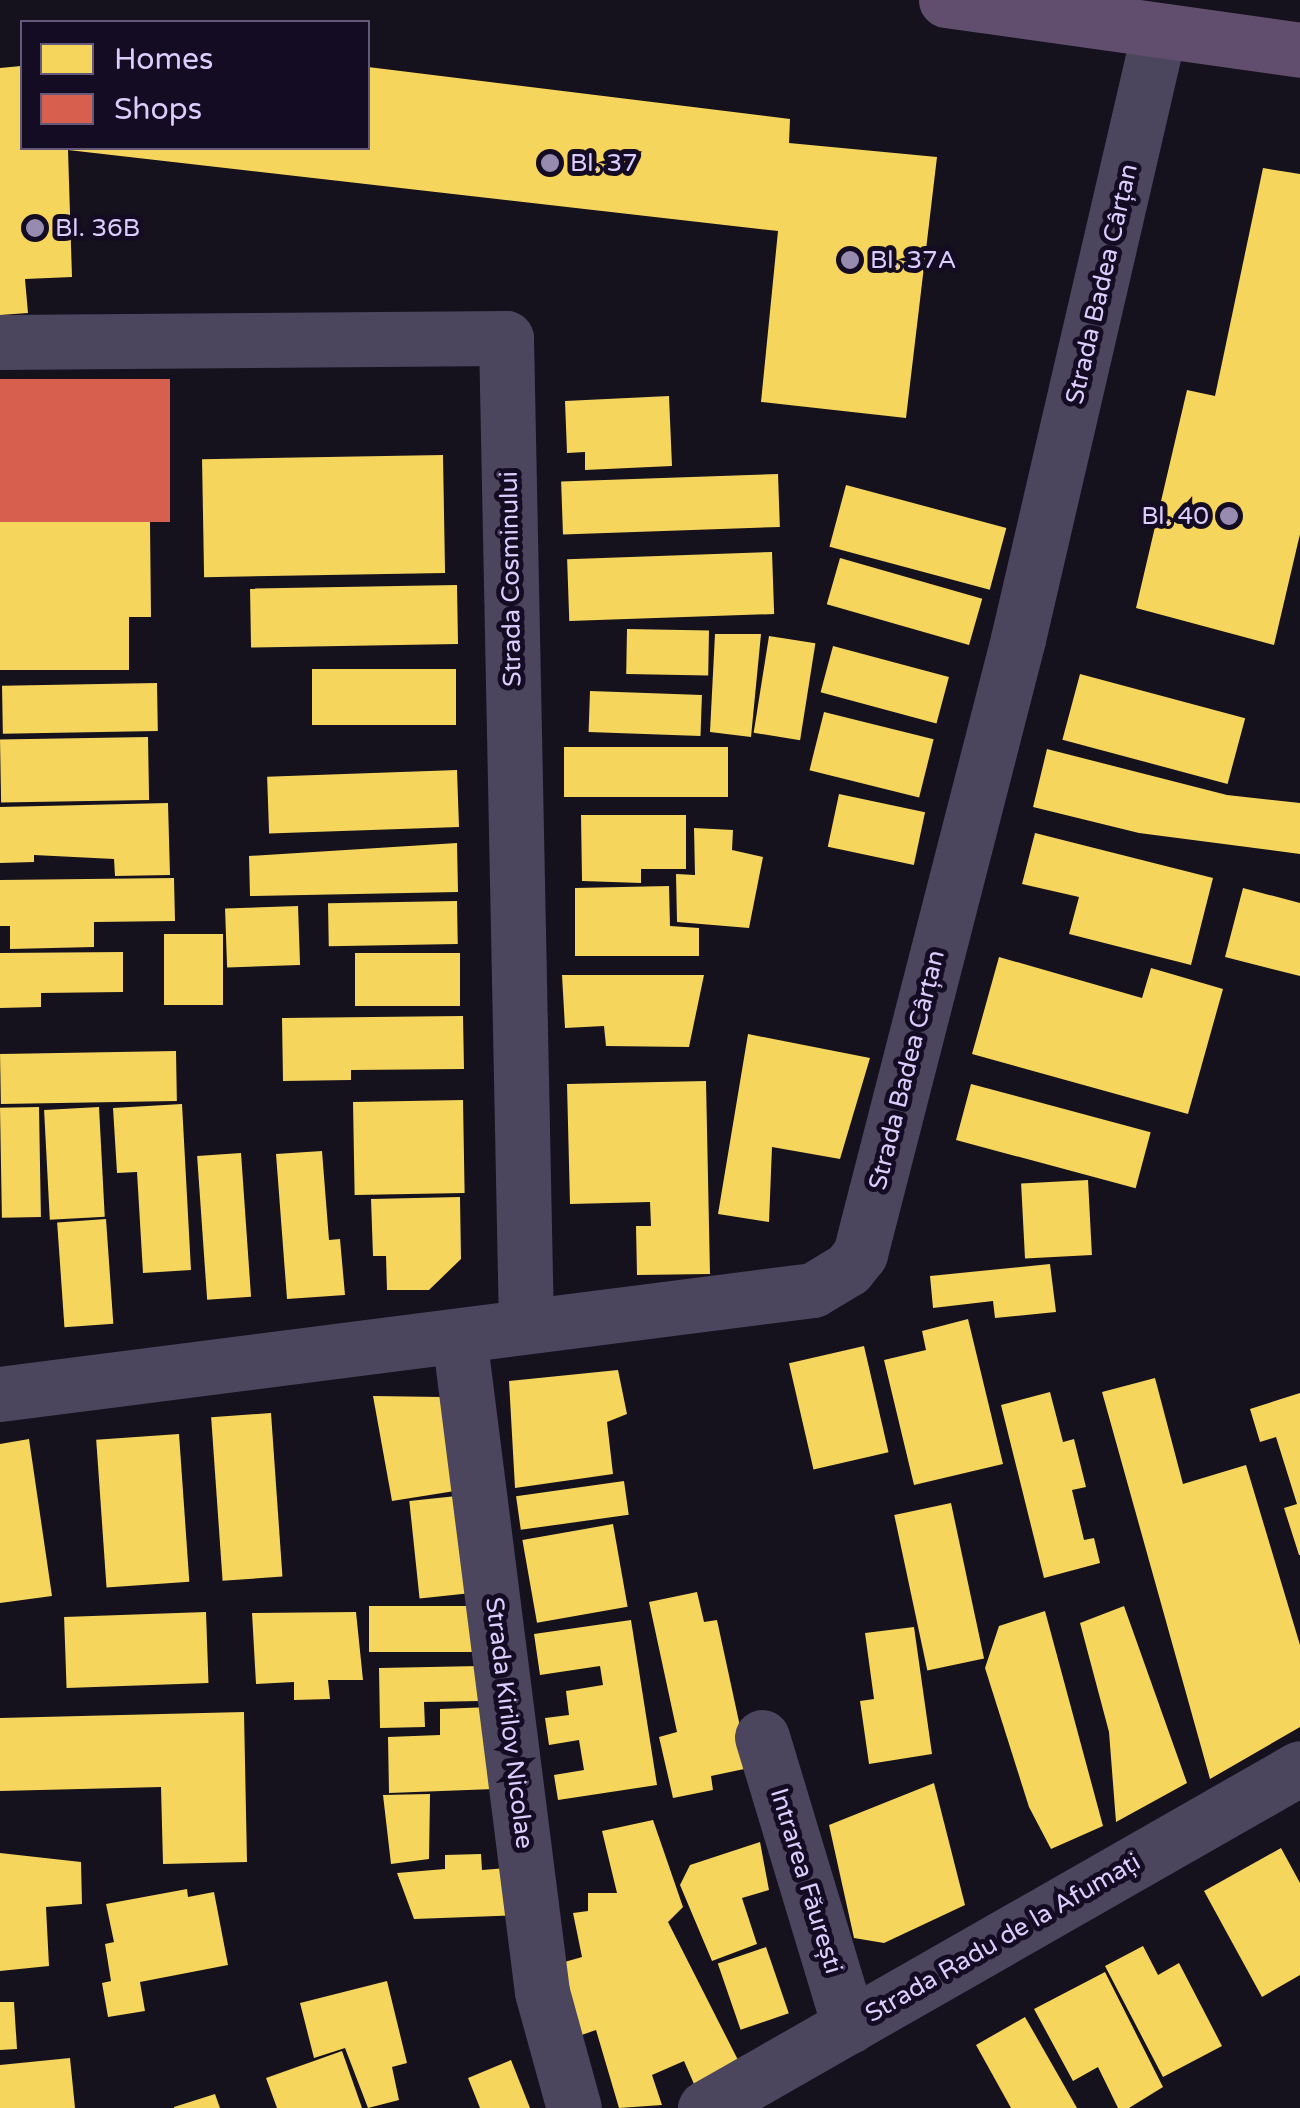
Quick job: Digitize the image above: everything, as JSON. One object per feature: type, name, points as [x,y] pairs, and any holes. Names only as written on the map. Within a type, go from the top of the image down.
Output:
[{"type":"main road","points":[[946,0],[1300,50]]},
{"type":"street","name":"Strada Badea Cârțan","points":[[0,1394],[813,1290],[860,1254],[1018,638],[1159,31]]},
{"type":"street","name":"Strada Cosminului","points":[[0,342],[506,338],[526,1326]]},
{"type":"street","name":"Strada Kirilov Nicolae","points":[[459,1336],[542,1992],[574,2108]]},
{"type":"street","name":"Intrarea Făurești","points":[[762,1736],[849,2026]]},
{"type":"street","name":"Strada Radu de la Afumați","points":[[705,2108],[1300,1768]]},
{"type":"building: Homes","points":[[20,66],[20,150],[68,150],[72,277],[25,279],[28,313],[0,315],[0,68]]},
{"type":"building: Homes","points":[[370,67],[790,119],[789,143],[937,157],[906,418],[761,402],[778,231],[68,150],[370,150]]},
{"type":"building: Homes","name":"Bl. 40","points":[[1263,168],[1300,174],[1300,534],[1274,645],[1136,608],[1187,390],[1215,396]]},
{"type":"building: Homes","points":[[669,396],[672,466],[585,470],[585,452],[567,453],[565,401]]},
{"type":"building: Homes","points":[[443,455],[445,573],[204,577],[202,459]]},
{"type":"building: Homes","points":[[778,474],[780,527],[563,535],[561,482]]},
{"type":"building: Homes","points":[[846,485],[1006,528],[990,590],[829,547]]},
{"type":"building: Homes","points":[[0,522],[150,522],[151,617],[129,617],[129,670],[0,670]]},
{"type":"building: Homes","points":[[772,552],[774,614],[569,621],[567,559]]},
{"type":"building: Homes","points":[[840,558],[982,599],[969,645],[827,604]]},
{"type":"building: Homes","points":[[457,585],[458,644],[251,648],[250,589]]},
{"type":"building: Homes","points":[[627,629],[709,630],[708,675],[626,674]]},
{"type":"building: Homes","points":[[715,634],[761,634],[751,737],[710,732]]},
{"type":"building: Homes","points":[[769,636],[815,643],[800,740],[754,733]]},
{"type":"building: Homes","points":[[833,646],[949,677],[936,723],[821,692]]},
{"type":"building: Homes","points":[[312,669],[456,669],[456,725],[312,725]]},
{"type":"building: Homes","points":[[1080,674],[1245,718],[1228,784],[1062,740]]},
{"type":"building: Homes","points":[[157,683],[158,731],[3,734],[2,686]]},
{"type":"building: Homes","points":[[590,691],[702,695],[701,736],[589,732]]},
{"type":"building: Homes","points":[[824,712],[934,739],[919,798],[809,770]]},
{"type":"building: Homes","points":[[148,737],[149,800],[1,803],[0,740]]},
{"type":"building: Homes","points":[[564,747],[728,747],[728,797],[564,797]]},
{"type":"building: Homes","points":[[1047,749],[1227,795],[1300,803],[1300,854],[1139,833],[1033,807]]},
{"type":"building: Homes","points":[[457,770],[459,827],[269,834],[267,777]]},
{"type":"building: Homes","points":[[839,794],[925,812],[914,865],[828,847]]},
{"type":"building: Homes","points":[[168,803],[170,875],[115,876],[114,859],[34,855],[34,862],[0,863],[0,807]]},
{"type":"building: Homes","points":[[581,815],[686,815],[686,869],[641,869],[641,883],[582,881]]},
{"type":"building: Homes","points":[[694,828],[733,830],[732,850],[763,857],[749,928],[677,922],[676,874],[695,875]]},
{"type":"building: Homes","points":[[1035,833],[1213,878],[1191,965],[1069,934],[1079,897],[1022,884]]},
{"type":"building: Homes","points":[[457,843],[458,892],[250,896],[249,856]]},
{"type":"building: Homes","points":[[174,878],[175,921],[94,922],[94,947],[10,949],[10,926],[0,926],[0,880]]},
{"type":"building: Homes","points":[[669,886],[670,926],[699,928],[699,956],[575,956],[575,888]]},
{"type":"building: Homes","points":[[1243,888],[1300,903],[1300,976],[1225,957]]},
{"type":"building: Homes","points":[[457,901],[458,944],[329,946],[328,903]]},
{"type":"building: Homes","points":[[298,906],[300,965],[227,968],[225,909]]},
{"type":"building: Homes","points":[[164,934],[223,934],[223,1005],[164,1005]]},
{"type":"building: Homes","points":[[123,952],[123,992],[41,993],[41,1007],[0,1008],[0,953]]},
{"type":"building: Homes","points":[[355,953],[460,953],[460,1006],[355,1006]]},
{"type":"building: Homes","points":[[999,957],[1142,998],[1151,968],[1223,989],[1188,1114],[972,1054]]},
{"type":"building: Homes","points":[[562,975],[704,975],[689,1047],[606,1046],[604,1026],[565,1028]]},
{"type":"building: Homes","points":[[463,1016],[464,1069],[351,1070],[351,1080],[283,1081],[282,1018]]},
{"type":"building: Homes","points":[[748,1034],[870,1058],[840,1159],[772,1147],[769,1222],[718,1214]]},
{"type":"building: Homes","points":[[176,1051],[177,1101],[1,1104],[0,1054]]},
{"type":"building: Homes","points":[[706,1081],[710,1274],[637,1275],[636,1226],[651,1226],[650,1202],[570,1204],[567,1084]]},
{"type":"building: Homes","points":[[971,1084],[1151,1132],[1136,1188],[956,1140]]},
{"type":"building: Homes","points":[[463,1100],[465,1193],[355,1195],[353,1102]]},
{"type":"building: Homes","points":[[182,1104],[191,1270],[143,1273],[137,1172],[117,1173],[113,1108]]},
{"type":"building: Homes","points":[[39,1107],[41,1217],[2,1218],[0,1108]]},
{"type":"building: Homes","points":[[99,1107],[105,1217],[50,1220],[44,1110]]},
{"type":"building: Homes","points":[[322,1151],[329,1240],[340,1239],[345,1295],[287,1299],[276,1154]]},
{"type":"building: Homes","points":[[241,1153],[251,1297],[207,1300],[197,1156]]},
{"type":"building: Homes","points":[[1088,1180],[1092,1255],[1025,1258],[1021,1184]]},
{"type":"building: Homes","points":[[460,1197],[461,1259],[429,1290],[387,1290],[386,1256],[373,1256],[371,1199]]},
{"type":"building: Homes","points":[[106,1219],[113,1324],[64,1327],[57,1222]]},
{"type":"building: Homes","points":[[1050,1264],[1056,1312],[995,1318],[993,1301],[933,1308],[930,1276]]},
{"type":"building: Homes","points":[[968,1319],[1003,1464],[914,1485],[884,1360],[926,1350],[922,1331]]},
{"type":"building: Homes","points":[[864,1346],[889,1452],[813,1470],[789,1363]]},
{"type":"building: Homes","points":[[618,1370],[627,1414],[607,1422],[613,1474],[515,1488],[509,1381]]},
{"type":"building: Homes","points":[[1155,1378],[1183,1484],[1246,1465],[1300,1645],[1300,1727],[1210,1779],[1102,1392]]},
{"type":"building: Homes","points":[[1050,1392],[1063,1442],[1074,1439],[1086,1487],[1072,1490],[1084,1540],[1094,1538],[1100,1563],[1044,1578],[1001,1405]]},
{"type":"building: Homes","points":[[1300,1393],[1299,1555],[1284,1508],[1297,1504],[1276,1437],[1260,1442],[1250,1409]]},
{"type":"building: Homes","points":[[373,1396],[441,1397],[461,1490],[392,1501]]},
{"type":"building: Homes","points":[[271,1413],[282,1577],[223,1581],[211,1417]]},
{"type":"building: Homes","points":[[179,1434],[189,1582],[107,1587],[96,1440]]},
{"type":"building: Homes","points":[[29,1439],[52,1596],[0,1603],[0,1444]]},
{"type":"building: Homes","points":[[624,1481],[629,1515],[521,1530],[516,1496]]},
{"type":"building: Homes","points":[[466,1495],[476,1592],[420,1598],[409,1501]]},
{"type":"building: Homes","points":[[951,1503],[984,1659],[927,1671],[894,1515]]},
{"type":"building: Homes","points":[[613,1524],[628,1607],[537,1623],[522,1540]]},
{"type":"building: Homes","points":[[697,1592],[704,1622],[717,1620],[749,1768],[711,1776],[713,1790],[673,1798],[659,1737],[677,1732],[649,1602]]},
{"type":"building: Homes","points":[[369,1606],[483,1606],[483,1652],[369,1652]]},
{"type":"building: Homes","points":[[1124,1606],[1187,1783],[1116,1822],[1109,1732],[1080,1623]]},
{"type":"building: Homes","points":[[1045,1611],[1103,1826],[1051,1849],[1029,1807],[985,1668],[999,1626]]},
{"type":"building: Homes","points":[[206,1612],[208,1683],[67,1688],[64,1617]]},
{"type":"building: Homes","points":[[356,1612],[363,1680],[328,1680],[330,1699],[294,1700],[294,1682],[256,1684],[252,1613]]},
{"type":"building: Homes","points":[[631,1620],[657,1785],[558,1800],[554,1775],[584,1770],[579,1740],[549,1745],[545,1718],[569,1715],[566,1691],[603,1685],[600,1666],[540,1675],[534,1634]]},
{"type":"building: Homes","points":[[914,1627],[932,1754],[869,1764],[860,1701],[874,1699],[865,1633]]},
{"type":"building: Homes","points":[[480,1666],[481,1701],[424,1702],[425,1727],[380,1728],[379,1668]]},
{"type":"building: Homes","points":[[491,1707],[494,1789],[389,1793],[388,1737],[440,1735],[440,1709]]},
{"type":"building: Homes","points":[[244,1712],[247,1862],[163,1864],[161,1787],[0,1791],[0,1718]]},
{"type":"building: Homes","points":[[934,1783],[965,1905],[884,1943],[854,1938],[829,1825]]},
{"type":"building: Homes","points":[[430,1794],[429,1859],[391,1864],[383,1795]]},
{"type":"building: Homes","points":[[653,1820],[683,1907],[668,1922],[738,2060],[694,2084],[684,2061],[652,2075],[662,2105],[619,2108],[596,2030],[573,2038],[561,1963],[582,1957],[573,1913],[588,1911],[588,1893],[617,1893],[602,1831]]},
{"type":"building: Homes","points":[[760,1842],[769,1890],[742,1898],[757,1944],[712,1961],[680,1885],[690,1865]]},
{"type":"building: Homes","points":[[1281,1848],[1300,1883],[1300,1975],[1262,1997],[1204,1891]]},
{"type":"building: Homes","points":[[0,1853],[81,1862],[82,1904],[46,1907],[49,1966],[0,1971]]},
{"type":"building: Homes","points":[[481,1854],[482,1870],[518,1867],[520,1915],[414,1919],[397,1873],[445,1869],[445,1855]]},
{"type":"building: Homes","points":[[187,1889],[188,1897],[214,1892],[228,1965],[140,1982],[145,2011],[108,2017],[102,1983],[111,1981],[105,1944],[114,1942],[106,1904]]},
{"type":"building: Homes","points":[[1143,1946],[1158,1975],[1179,1963],[1222,2046],[1163,2077],[1105,1966]]},
{"type":"building: Homes","points":[[766,1947],[789,2013],[741,2030],[718,1964]]},
{"type":"building: Homes","points":[[1105,1972],[1163,2087],[1129,2108],[1118,2108],[1098,2067],[1073,2081],[1034,2009]]},
{"type":"building: Homes","points":[[387,1981],[407,2063],[392,2067],[399,2100],[368,2108],[345,2048],[314,2058],[300,2003]]},
{"type":"building: Homes","points":[[0,2002],[14,2002],[17,2049],[0,2050]]},
{"type":"building: Homes","points":[[1025,2017],[1077,2108],[1011,2108],[976,2045]]},
{"type":"building: Homes","points":[[342,2051],[362,2108],[277,2108],[266,2078]]},
{"type":"building: Homes","points":[[70,2058],[75,2108],[0,2108],[0,2065]]},
{"type":"building: Homes","points":[[511,2060],[530,2108],[480,2108],[468,2078]]},
{"type":"building: Homes","points":[[215,2094],[220,2108],[174,2108],[174,2107]]},
{"type":"building: Shops","points":[[0,379],[170,379],[170,522],[0,522]]},
{"type":"place","name":"Bl. 37","points":[[550,163]]},
{"type":"place","name":"Bl. 36B","points":[[35,228]]},
{"type":"place","name":"Bl. 37A","points":[[850,260]]},
{"type":"place","name":"Bl. 40","points":[[1229,516]]}]
